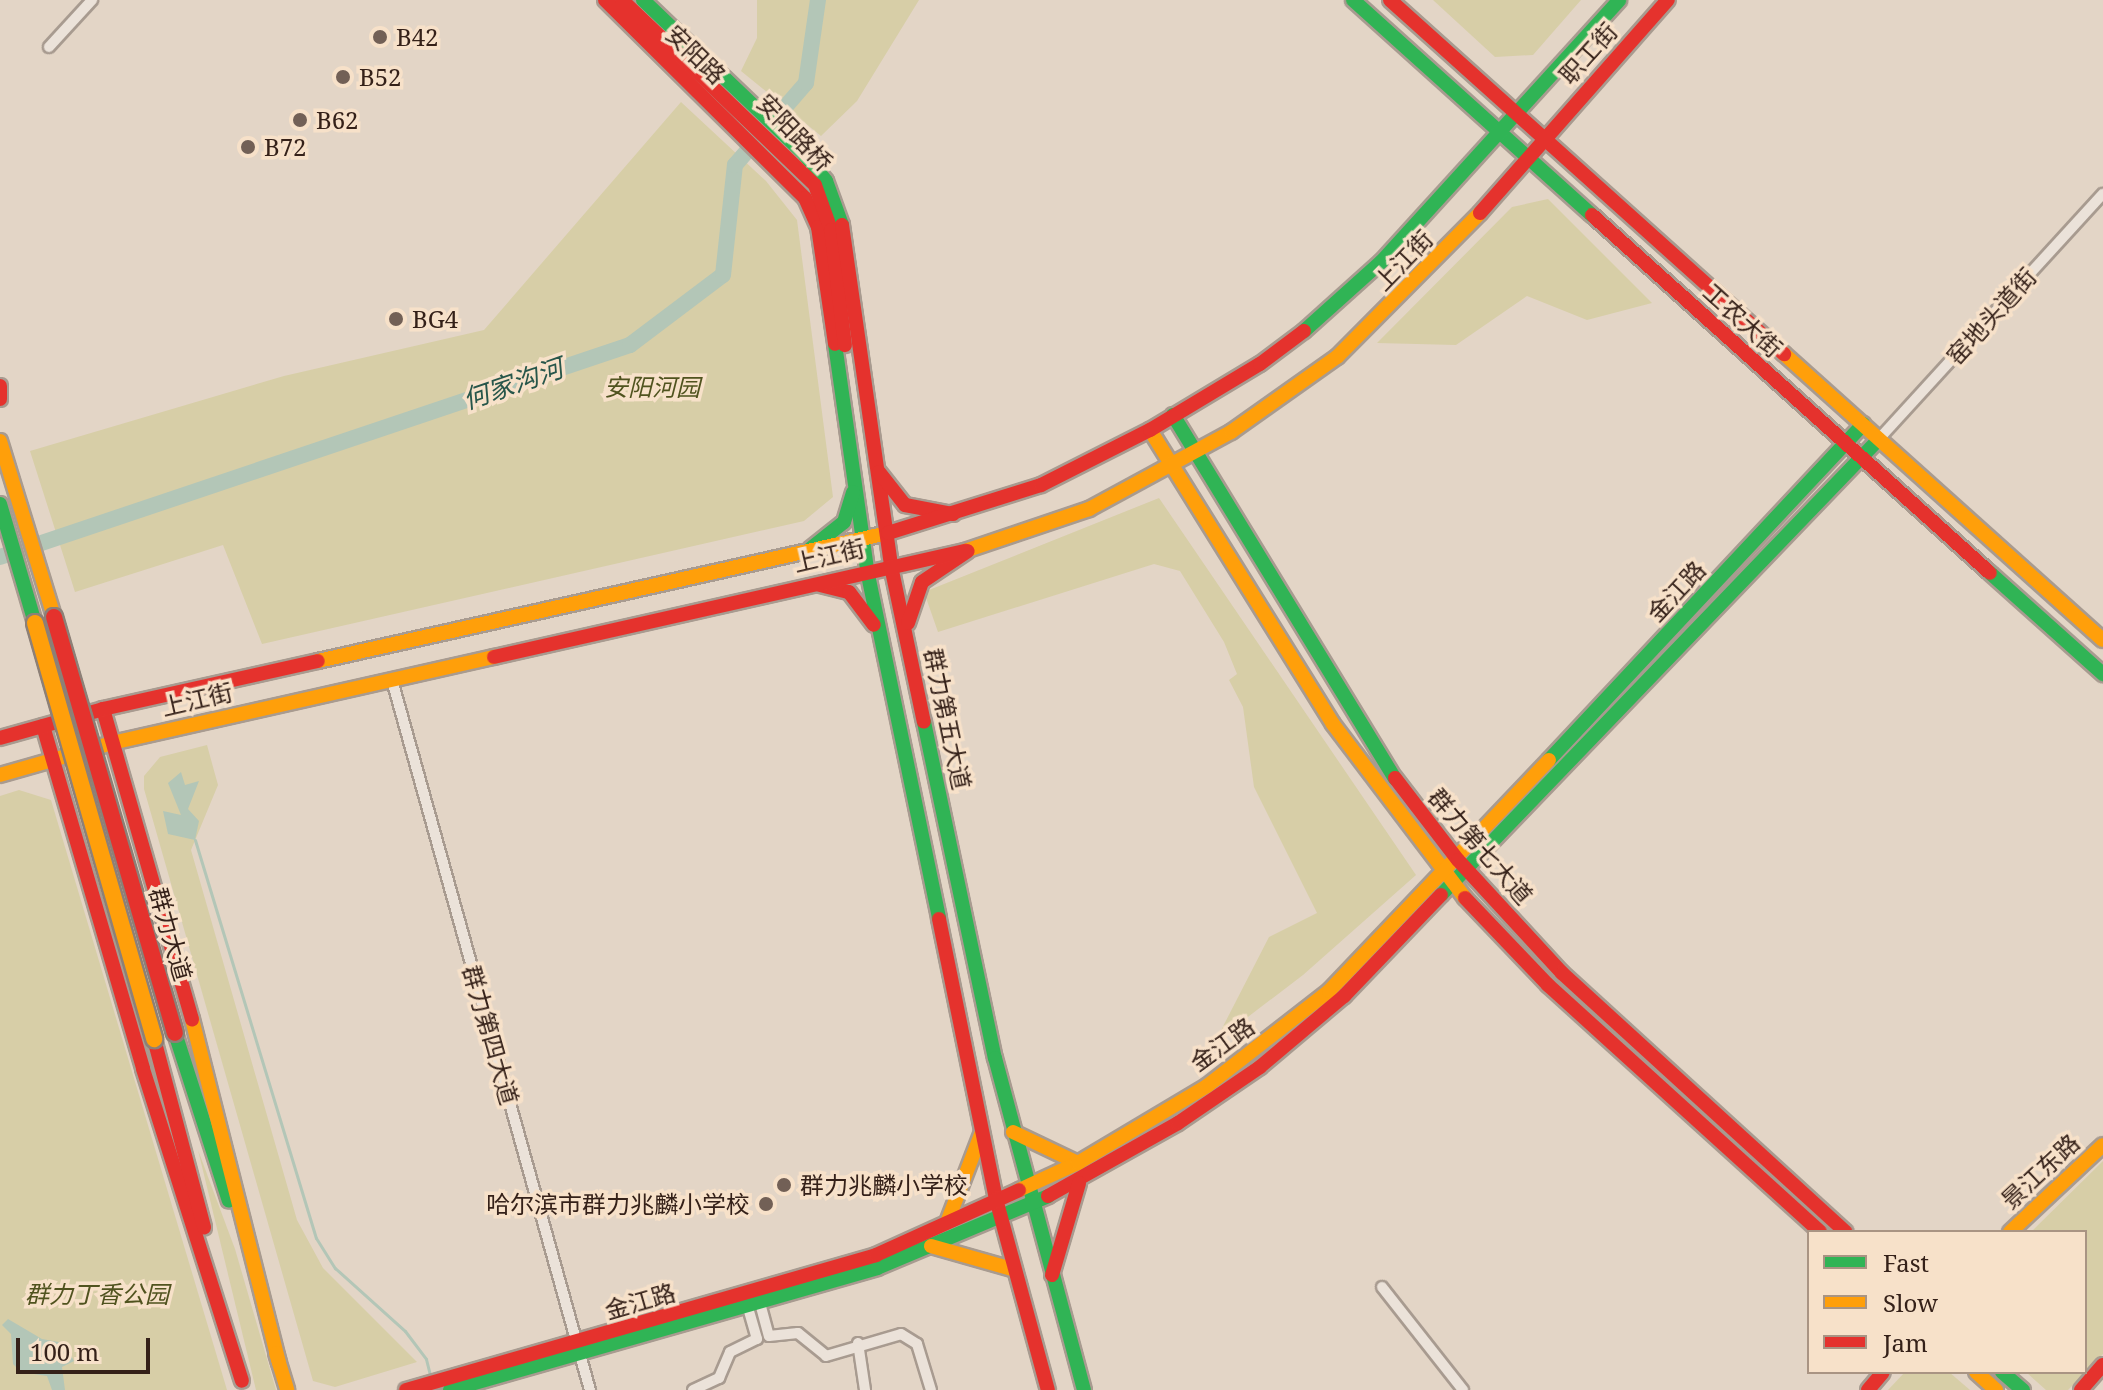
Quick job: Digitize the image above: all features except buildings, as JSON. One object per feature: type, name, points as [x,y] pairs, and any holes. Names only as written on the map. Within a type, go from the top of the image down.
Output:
[{"type":"main road","name":"安阳路","points":[[605,0],[719,110]]},
{"type":"main road","name":"安阳路桥","points":[[622,0],[815,185],[831,230],[851,392],[850,448]]},
{"type":"main road","name":"安阳路","points":[[643,0],[734,87]]},
{"type":"main road","name":"工农大街","points":[[1353,0],[2103,674]]},
{"type":"main road","name":"工农大街","points":[[1390,0],[2103,640]]},
{"type":"main road","name":"职工街","points":[[1515,113],[1619,0]]},
{"type":"main road","name":"职工街","points":[[1543,138],[1668,0]]},
{"type":"main road","name":"群力第五大道","points":[[734,87],[805,155],[826,181],[842,218],[891,566],[1013,1132],[1084,1390]]},
{"type":"main road","name":"群力第五大道","points":[[719,110],[784,173],[805,198],[818,227],[867,570],[996,1199],[1048,1390]]},
{"type":"main road","name":"上江街","points":[[0,738],[103,709],[863,540],[957,514],[1041,485],[1150,430],[1260,364],[1309,327],[1381,262],[1515,113]]},
{"type":"main road","name":"上江街","points":[[0,775],[112,743],[867,570],[972,549],[1089,509],[1279,402],[1337,357],[1450,247],[1543,138]]},
{"type":"main road","points":[[0,386],[0,399]]},
{"type":"main road","name":"群力第七大道","points":[[1173,415],[1403,791],[1463,866],[1562,973],[1844,1230]]},
{"type":"main road","name":"金江路","points":[[579,1349],[754,1305],[1001,1219],[1079,1183],[1260,1067],[1344,996],[1863,424]]},
{"type":"main road","name":"群力第七大道","points":[[1150,430],[1333,724],[1448,882],[1548,985],[1818,1230]]},
{"type":"main road","name":"金江路","points":[[1463,866],[1879,439]]},
{"type":"main road","name":"群力大道","points":[[0,441],[175,1033],[287,1390]]},
{"type":"main road","points":[[876,468],[905,505],[957,514]]},
{"type":"main road","points":[[805,553],[844,522],[855,484]]},
{"type":"main road","name":"群力大道","points":[[0,504],[154,1039],[243,1385]]},
{"type":"main road","points":[[907,639],[909,609],[922,582],[972,549]]},
{"type":"main road","points":[[808,584],[849,592],[881,639]]},
{"type":"main road","points":[[103,709],[209,1079],[279,1363]]},
{"type":"main road","points":[[43,726],[143,1069],[243,1385]]},
{"type":"main road","name":"金江路","points":[[413,1388],[457,1384],[828,1272],[1078,1163],[1195,1093],[1262,1045],[1329,991],[1448,882]]},
{"type":"main road","points":[[948,1220],[982,1131]]},
{"type":"main road","points":[[1013,1132],[1078,1163]]},
{"type":"main road","name":"景江东路","points":[[2012,1230],[2103,1145]]},
{"type":"main road","points":[[1052,1275],[1079,1183]]},
{"type":"main road","points":[[930,1246],[1015,1270]]},
{"type":"main road","points":[[2081,1390],[2103,1365]]},
{"type":"main road","points":[[1868,1390],[1881,1374]]},
{"type":"main road","points":[[1978,1374],[1996,1390]]},
{"type":"main road","points":[[2004,1374],[2023,1390]]},
{"type":"street","points":[[49,47],[92,0]]},
{"type":"street","name":"窑地头道街","points":[[1879,439],[2103,194]]},
{"type":"street","name":"群力第四大道","points":[[392,680],[590,1390]]},
{"type":"street","points":[[1382,1287],[1463,1390]]},
{"type":"street","points":[[754,1305],[769,1336],[798,1333],[826,1356],[858,1343],[901,1334],[917,1344],[931,1390]]},
{"type":"street","points":[[696,1389],[719,1378],[730,1352],[757,1339],[754,1305]]},
{"type":"street","points":[[858,1343],[865,1390]]},
{"type":"green space","points":[[757,0],[919,0],[857,101],[821,136],[741,71],[757,38]]},
{"type":"green space","points":[[1433,0],[1581,0],[1533,55],[1495,57]]},
{"type":"green space","name":"安阳河园","points":[[681,102],[766,181],[797,220],[833,497],[804,521],[262,644],[223,545],[75,592],[30,451],[284,376],[484,330]]},
{"type":"green space","points":[[1548,199],[1652,303],[1587,320],[1527,296],[1456,345],[1377,343],[1512,207]]},
{"type":"green space","points":[[1159,498],[1416,875],[1303,975],[1215,1042],[1269,937],[1317,913],[1254,787],[1243,707],[1229,680],[1237,674],[1224,642],[1180,571],[1154,564],[938,632],[924,592]]},
{"type":"green space","points":[[207,745],[218,785],[191,850],[297,1220],[323,1268],[417,1362],[335,1387],[313,1381],[144,789],[144,776],[160,757]]},
{"type":"green space","name":"群力丁香公园","points":[[19,790],[51,800],[227,1390],[0,1390],[0,796]]},
{"type":"green space","points":[[198,1150],[235,1249],[276,1390],[256,1390]]},
{"type":"green space","points":[[2103,1161],[2103,1354],[2087,1370],[2087,1230],[2033,1230]]},
{"type":"green space","points":[[1903,1374],[1951,1374],[1970,1390],[1888,1390]]},
{"type":"green space","points":[[2028,1374],[2084,1374],[2068,1390],[2046,1390]]},
{"type":"shaded area","points":[[181,772],[185,785],[199,781],[188,809],[199,821],[195,840],[168,834],[163,811],[181,815],[168,783]]},
{"type":"shaded area","points":[[8,1319],[42,1339],[64,1343],[74,1361],[62,1367],[65,1390],[52,1390],[47,1376],[21,1372],[13,1364],[11,1334],[2,1325]]},
{"type":"waterway","name":"何家沟河","points":[[0,557],[630,345],[723,275],[735,165],[806,83],[818,0]]},
{"type":"waterway","points":[[195,840],[316,1238],[335,1268],[405,1331],[426,1359],[431,1379]]},
{"type":"traffic: fast","points":[[643,0],[805,155],[826,181],[842,225]]},
{"type":"traffic: fast","points":[[1353,0],[1592,215]]},
{"type":"traffic: fast","points":[[1304,331],[1381,262],[1619,0]]},
{"type":"traffic: fast","points":[[835,344],[867,570],[939,919]]},
{"type":"traffic: fast","points":[[1173,415],[1395,778]]},
{"type":"traffic: fast","points":[[1549,760],[1863,424]]},
{"type":"traffic: fast","points":[[1441,895],[1879,439]]},
{"type":"traffic: fast","points":[[810,549],[844,522],[853,492]]},
{"type":"traffic: fast","points":[[0,504],[35,623]]},
{"type":"traffic: fast","points":[[1990,573],[2103,674]]},
{"type":"traffic: fast","points":[[924,722],[995,1058],[1084,1390]]},
{"type":"traffic: fast","points":[[175,1033],[229,1201]]},
{"type":"traffic: fast","points":[[450,1390],[877,1268],[1048,1196]]},
{"type":"traffic: fast","points":[[2004,1374],[2023,1390]]},
{"type":"traffic: slow","points":[[965,551],[1089,509],[1231,432],[1337,357],[1480,213]]},
{"type":"traffic: slow","points":[[1784,354],[2103,640]]},
{"type":"traffic: slow","points":[[1150,430],[1333,724],[1465,898]]},
{"type":"traffic: slow","points":[[0,441],[54,617]]},
{"type":"traffic: slow","points":[[318,661],[888,533]]},
{"type":"traffic: slow","points":[[35,623],[154,1039]]},
{"type":"traffic: slow","points":[[0,775],[112,743],[494,657]]},
{"type":"traffic: slow","points":[[1019,1190],[1078,1163],[1207,1086],[1329,991],[1549,760]]},
{"type":"traffic: slow","points":[[192,1019],[279,1363]]},
{"type":"traffic: slow","points":[[948,1220],[982,1132]]},
{"type":"traffic: slow","points":[[1013,1132],[1078,1163]]},
{"type":"traffic: slow","points":[[2012,1230],[2103,1145]]},
{"type":"traffic: slow","points":[[931,1246],[1015,1270]]},
{"type":"traffic: slow","points":[[276,1353],[287,1390]]},
{"type":"traffic: slow","points":[[1978,1374],[1996,1390]]},
{"type":"traffic: jam","points":[[605,0],[805,198],[818,227],[835,344]]},
{"type":"traffic: jam","points":[[622,0],[815,185],[831,230],[845,345]]},
{"type":"traffic: jam","points":[[1390,0],[1784,354]]},
{"type":"traffic: jam","points":[[1480,213],[1668,0]]},
{"type":"traffic: jam","points":[[1592,215],[1990,573]]},
{"type":"traffic: jam","points":[[842,225],[891,566],[924,722]]},
{"type":"traffic: jam","points":[[888,533],[1041,485],[1150,430],[1260,364],[1304,331]]},
{"type":"traffic: jam","points":[[0,386],[0,399]]},
{"type":"traffic: jam","points":[[879,472],[905,505],[953,514]]},
{"type":"traffic: jam","points":[[494,657],[965,551]]},
{"type":"traffic: jam","points":[[908,623],[922,582],[968,551]]},
{"type":"traffic: jam","points":[[820,585],[849,592],[874,625]]},
{"type":"traffic: jam","points":[[54,617],[175,1033]]},
{"type":"traffic: jam","points":[[0,738],[103,709],[318,661]]},
{"type":"traffic: jam","points":[[103,709],[192,1019]]},
{"type":"traffic: jam","points":[[43,726],[143,1069],[242,1381]]},
{"type":"traffic: jam","points":[[1395,778],[1458,860],[1562,973],[1844,1230]]},
{"type":"traffic: jam","points":[[1048,1196],[1178,1123],[1260,1067],[1344,996],[1441,895]]},
{"type":"traffic: jam","points":[[1465,898],[1548,985],[1818,1230]]},
{"type":"traffic: jam","points":[[939,919],[996,1199],[1048,1390]]},
{"type":"traffic: jam","points":[[154,1039],[204,1227]]},
{"type":"traffic: jam","points":[[1052,1275],[1079,1183]]},
{"type":"traffic: jam","points":[[406,1390],[876,1255],[1019,1190]]},
{"type":"traffic: jam","points":[[2081,1390],[2103,1365]]},
{"type":"traffic: jam","points":[[1868,1390],[1881,1374]]},
{"type":"place","name":"B42","points":[[380,37]]},
{"type":"place","name":"B52","points":[[343,77]]},
{"type":"place","name":"B62","points":[[300,120]]},
{"type":"place","name":"B72","points":[[248,147]]},
{"type":"place","name":"BG4","points":[[396,319]]},
{"type":"place","name":"群力兆麟小学校","points":[[784,1185]]},
{"type":"place","name":"哈尔滨市群力兆麟小学校","points":[[766,1204]]}]
